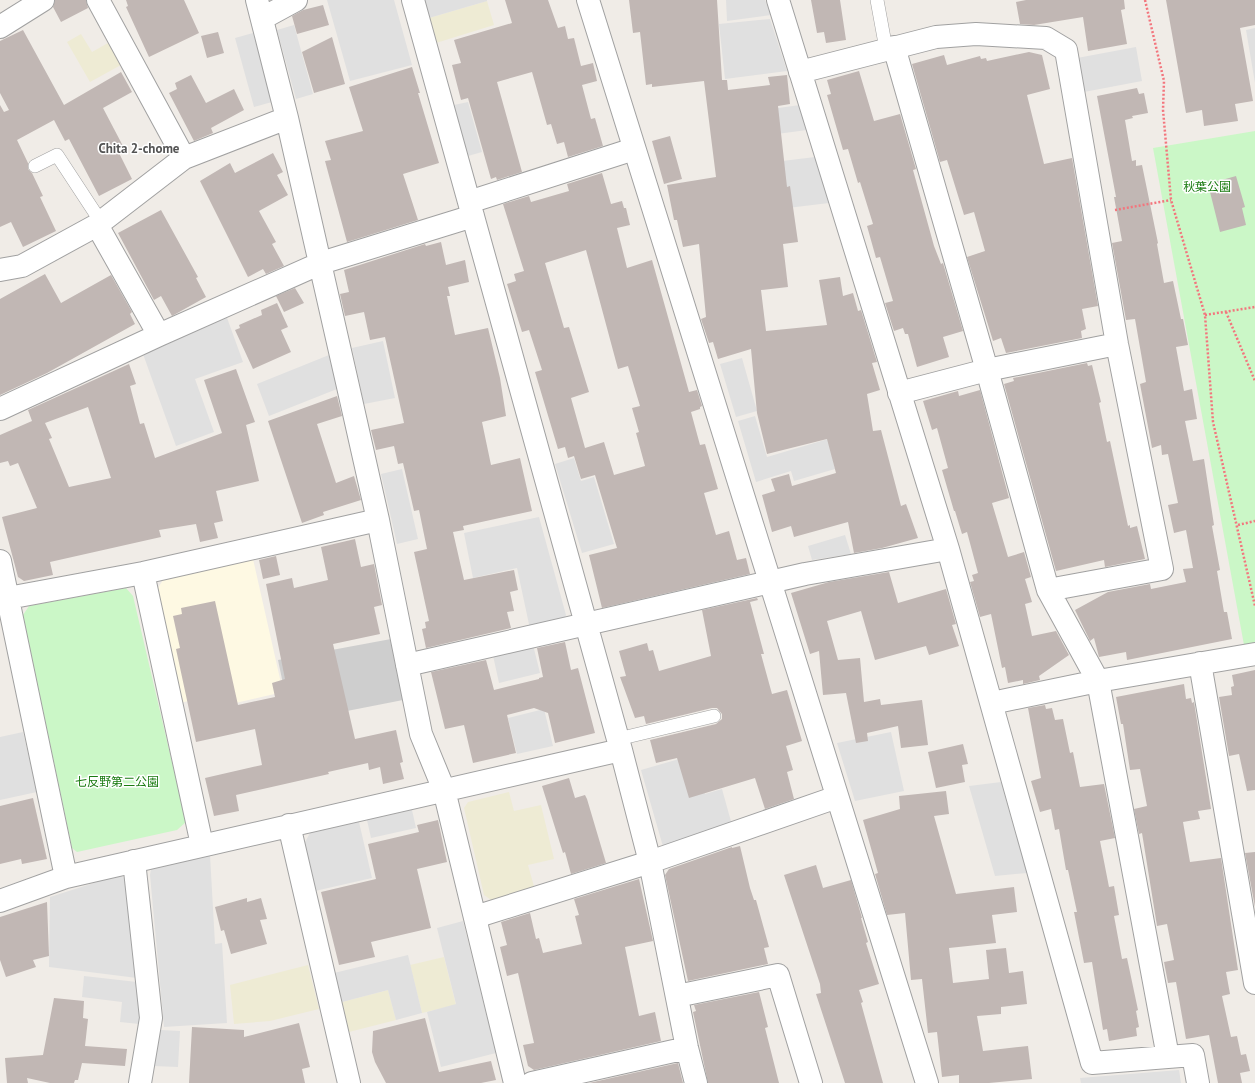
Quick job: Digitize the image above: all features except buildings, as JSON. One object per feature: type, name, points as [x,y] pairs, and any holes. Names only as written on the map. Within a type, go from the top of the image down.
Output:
[{"type":"street","points":[[0,26],[43,0]]},
{"type":"street","points":[[98,0],[184,158]]},
{"type":"street","points":[[296,0],[260,9],[321,262],[378,520],[421,734],[444,790],[515,1083]]},
{"type":"street","points":[[413,0],[620,744],[650,862],[687,1048],[696,1083]]},
{"type":"street","points":[[588,0],[927,1083]]},
{"type":"street","points":[[778,0],[948,549],[1092,1063],[1193,1055],[1198,1083]]},
{"type":"street","points":[[800,72],[936,37],[976,34],[1046,38],[1066,50],[1118,344],[1162,569],[1048,590]]},
{"type":"street","points":[[890,48],[987,370],[1048,590],[1098,681],[1168,1057]]},
{"type":"street","points":[[0,270],[22,266],[99,224],[184,158],[287,118]]},
{"type":"street","points":[[0,409],[158,335],[321,262],[634,149]]},
{"type":"street","points":[[99,224],[158,335]]},
{"type":"street","points":[[899,393],[987,370],[1118,344]]},
{"type":"street","points":[[8,598],[143,573],[378,520]]},
{"type":"street","points":[[407,665],[805,574],[948,549]]},
{"type":"street","points":[[0,561],[66,877]]},
{"type":"street","points":[[143,573],[202,845]]},
{"type":"street","points":[[992,703],[1098,681],[1255,654]]},
{"type":"street","points":[[1200,663],[1255,983]]},
{"type":"street","points":[[0,901],[66,877],[444,790],[620,744]]},
{"type":"street","points":[[474,917],[650,862],[837,797]]},
{"type":"street","points":[[289,826],[349,1083]]},
{"type":"street","points":[[134,861],[151,1018],[140,1083]]},
{"type":"street","points":[[677,996],[778,975],[811,1083]]},
{"type":"street","points":[[532,1083],[687,1048]]},
{"type":"lane","points":[[877,0],[890,48]]},
{"type":"lane","points":[[35,166],[57,155],[99,224]]},
{"type":"lane","points":[[620,744],[714,716]]},
{"type":"path","points":[[1145,0],[1164,81],[1163,110],[1171,200],[1205,315],[1213,422],[1238,525],[1255,606]]},
{"type":"path","points":[[1095,213],[1171,200]]},
{"type":"path","points":[[1205,315],[1255,307]]},
{"type":"path","points":[[1226,312],[1255,381]]},
{"type":"path","points":[[1255,376],[1255,381]]},
{"type":"path","points":[[1238,525],[1255,521]]},
{"type":"shaded area","points":[[327,0],[394,0],[412,65],[350,81]]},
{"type":"shaded area","points":[[424,0],[487,0],[487,1],[429,18]]},
{"type":"shaded area","points":[[726,0],[765,0],[771,15],[727,21]]},
{"type":"shaded area","points":[[487,1],[494,25],[436,43],[429,18]]},
{"type":"shaded area","points":[[770,19],[787,71],[725,79],[719,24]]},
{"type":"shaded area","points":[[294,25],[313,94],[296,99],[277,30]]},
{"type":"shaded area","points":[[1255,28],[1255,83],[1246,30]]},
{"type":"shaded area","points":[[253,33],[272,102],[254,107],[235,38]]},
{"type":"shaded area","points":[[81,34],[92,52],[108,43],[121,65],[90,82],[67,42]]},
{"type":"shaded area","points":[[1136,47],[1142,81],[1084,92],[1077,58]]},
{"type":"shaded area","points":[[468,102],[482,152],[468,156],[454,105]]},
{"type":"shaded area","points":[[800,105],[807,130],[725,141],[721,116]]},
{"type":"shaded area","points":[[815,157],[829,203],[771,210],[766,163]]},
{"type":"shaded area","points":[[226,315],[243,362],[195,379],[214,432],[176,446],[143,354]]},
{"type":"shaded area","points":[[383,341],[395,398],[364,404],[352,348]]},
{"type":"shaded area","points":[[329,355],[337,389],[269,416],[257,384]]},
{"type":"shaded area","points":[[742,358],[757,411],[736,417],[720,364]]},
{"type":"shaded area","points":[[755,416],[767,457],[828,439],[835,469],[794,481],[791,471],[756,482],[738,421]]},
{"type":"shaded area","points":[[574,458],[581,481],[594,477],[614,544],[582,553],[555,464]]},
{"type":"shaded area","points":[[402,469],[418,539],[397,544],[381,474]]},
{"type":"shaded area","points":[[539,517],[566,615],[563,622],[530,629],[517,568],[473,578],[464,533]]},
{"type":"shaded area","points":[[845,535],[851,554],[812,560],[808,546]]},
{"type":"shaded area","points":[[253,559],[283,692],[227,705],[223,693],[180,703],[156,591],[163,580]]},
{"type":"shaded area","points":[[391,639],[403,700],[291,722],[278,660]]},
{"type":"shaded area","points":[[532,641],[540,673],[499,683],[492,651]]},
{"type":"shaded area","points":[[544,709],[553,746],[517,754],[508,718]]},
{"type":"shaded area","points":[[23,732],[37,792],[0,800],[0,737]]},
{"type":"shaded area","points":[[891,732],[904,791],[855,801],[837,743]]},
{"type":"shaded area","points":[[693,755],[705,794],[722,789],[732,825],[664,850],[641,770]]},
{"type":"shaded area","points":[[1001,782],[1027,873],[995,876],[969,786]]},
{"type":"shaded area","points":[[509,792],[514,811],[541,805],[554,859],[528,865],[535,890],[494,902],[484,895],[464,808],[468,802]]},
{"type":"shaded area","points":[[412,810],[416,828],[371,838],[367,820]]},
{"type":"shaded area","points":[[359,822],[372,878],[315,891],[304,844],[310,833]]},
{"type":"shaded area","points":[[210,855],[215,944],[222,943],[227,1023],[164,1027],[150,875],[151,869]]},
{"type":"shaded area","points":[[119,875],[128,880],[137,978],[49,967],[50,897]]},
{"type":"shaded area","points":[[463,921],[496,1053],[441,1067],[427,1012],[456,1004],[437,928]]},
{"type":"shaded area","points":[[408,955],[422,1013],[396,1020],[388,990],[342,1002],[334,973]]},
{"type":"shaded area","points":[[444,957],[456,1005],[422,1013],[410,965]]},
{"type":"shaded area","points":[[308,965],[319,1009],[270,1021],[234,1024],[230,985]]},
{"type":"shaded area","points":[[84,976],[137,982],[140,1013],[139,1024],[120,1022],[122,1002],[82,997]]},
{"type":"shaded area","points":[[388,990],[396,1020],[349,1032],[342,1002]]},
{"type":"shaded area","points":[[161,1030],[180,1031],[178,1067],[153,1066]]},
{"type":"shaded area","points":[[1179,1070],[1181,1083],[1081,1083],[1080,1078]]},
{"type":"green space","name":"秋葉公園","points":[[1255,131],[1255,643],[1244,645],[1153,148]]},
{"type":"green space","name":"七反野第二公園","points":[[126,588],[133,596],[186,822],[177,830],[77,852],[72,848],[23,615],[29,606]]},
{"type":"district","name":"Chita 2-chome","points":[[139,148]]}]
